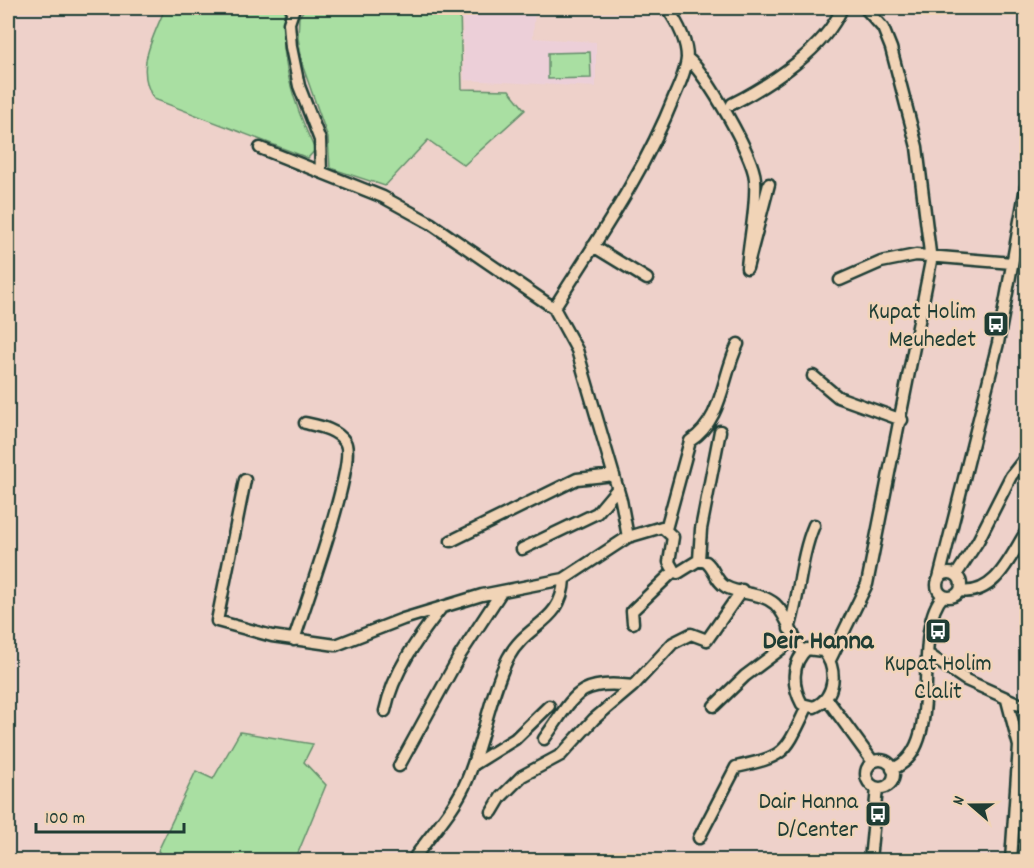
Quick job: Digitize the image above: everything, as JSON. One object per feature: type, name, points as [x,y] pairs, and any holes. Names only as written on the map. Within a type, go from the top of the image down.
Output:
[{"type":"street","points":[[294,8],[290,23],[291,47],[302,96],[320,140],[321,172]]},
{"type":"street","points":[[554,308],[626,195],[666,119],[687,58],[677,23],[667,8]]},
{"type":"street","points":[[732,104],[765,87],[803,56],[829,30],[843,8]]},
{"type":"street","points":[[830,660],[823,651],[816,648],[807,649],[803,653],[795,672],[795,686],[798,697],[807,707],[814,707],[827,699],[831,689],[830,660],[867,584],[902,420],[907,380],[926,295],[931,256],[917,147],[891,48],[884,28],[865,8]]},
{"type":"street","points":[[687,58],[697,66],[724,110],[755,178],[747,268],[770,184]]},
{"type":"street","points":[[260,148],[383,197],[430,223],[554,308],[577,350],[618,488],[628,537]]},
{"type":"street","points":[[1026,187],[998,343],[937,587],[943,596],[951,598],[960,591],[975,592],[988,587],[1026,532]]},
{"type":"street","points":[[593,246],[647,279]]},
{"type":"street","points":[[840,280],[882,261],[916,255],[1012,263]]},
{"type":"street","points":[[666,529],[690,441],[699,435],[721,398],[730,360],[738,344]]},
{"type":"street","points":[[813,376],[838,397],[902,420]]},
{"type":"street","points":[[294,640],[340,495],[348,457],[346,443],[340,437],[325,428],[305,423]]},
{"type":"street","points":[[699,560],[701,529],[720,431]]},
{"type":"street","points":[[957,575],[978,541],[1011,476],[1026,457]]},
{"type":"street","points":[[451,541],[577,479],[614,476]]},
{"type":"street","points":[[245,480],[217,621],[294,640],[336,645],[403,619],[442,607],[502,591],[564,579],[628,537],[657,528],[666,529],[673,537],[669,562],[674,571],[678,573],[699,560]]},
{"type":"street","points":[[522,549],[597,513],[618,488]]},
{"type":"street","points":[[789,629],[798,600],[806,546],[814,525]]},
{"type":"street","points":[[699,560],[710,565],[715,577],[728,588],[742,590],[774,604],[783,615],[793,640],[803,653]]},
{"type":"street","points":[[633,623],[632,611],[674,571]]},
{"type":"street","points":[[939,578],[948,573],[957,575],[961,582],[960,591]]},
{"type":"street","points":[[413,861],[456,803],[472,766],[508,659],[527,633],[556,610],[564,595],[564,579]]},
{"type":"street","points":[[492,812],[501,796],[522,776],[561,755],[594,719],[633,686],[683,636],[691,634],[707,640],[742,590]]},
{"type":"street","points":[[399,766],[460,655],[502,591]]},
{"type":"street","points":[[892,769],[903,765],[921,737],[928,655],[935,608],[943,596]]},
{"type":"street","points":[[385,711],[389,688],[424,630],[442,607]]},
{"type":"street","points":[[714,706],[745,676],[793,640]]},
{"type":"street","points":[[928,655],[966,680],[1026,707]]},
{"type":"street","points":[[543,739],[581,690],[598,684],[633,686]]},
{"type":"street","points":[[827,699],[873,762]]},
{"type":"street","points":[[1007,700],[1019,746],[1011,861]]},
{"type":"street","points":[[472,766],[514,739],[549,706]]},
{"type":"street","points":[[699,838],[736,767],[768,760],[788,746],[807,707]]},
{"type":"street","points":[[873,762],[886,762],[892,769],[891,783],[877,788],[866,779],[867,769],[873,762]]},
{"type":"street","points":[[870,861],[877,788]]},
{"type":"shaded area","points":[[462,8],[535,8],[533,38],[596,42],[596,87],[464,80]]},
{"type":"green space","points":[[165,8],[285,8],[283,27],[286,63],[300,116],[315,150],[308,158],[154,99],[148,87],[146,65],[151,42]]},
{"type":"green space","points":[[305,8],[460,8],[462,89],[509,90],[525,110],[464,165],[428,140],[385,186],[330,168],[328,138],[303,67],[298,38],[299,17]]},
{"type":"green space","points":[[590,52],[591,78],[548,79],[548,53]]},
{"type":"green space","points":[[240,732],[313,744],[304,762],[326,785],[295,860],[169,860],[158,851],[196,771],[213,779]]},
{"type":"place","name":"Kupat Holim Meuhedet","points":[[996,324]]},
{"type":"place","name":"Kupat Holim Clalit","points":[[938,631]]},
{"type":"place","name":"Dair Hanna D/Center","points":[[878,814]]},
{"type":"district","name":"Deir Hanna","points":[[818,639]]}]
